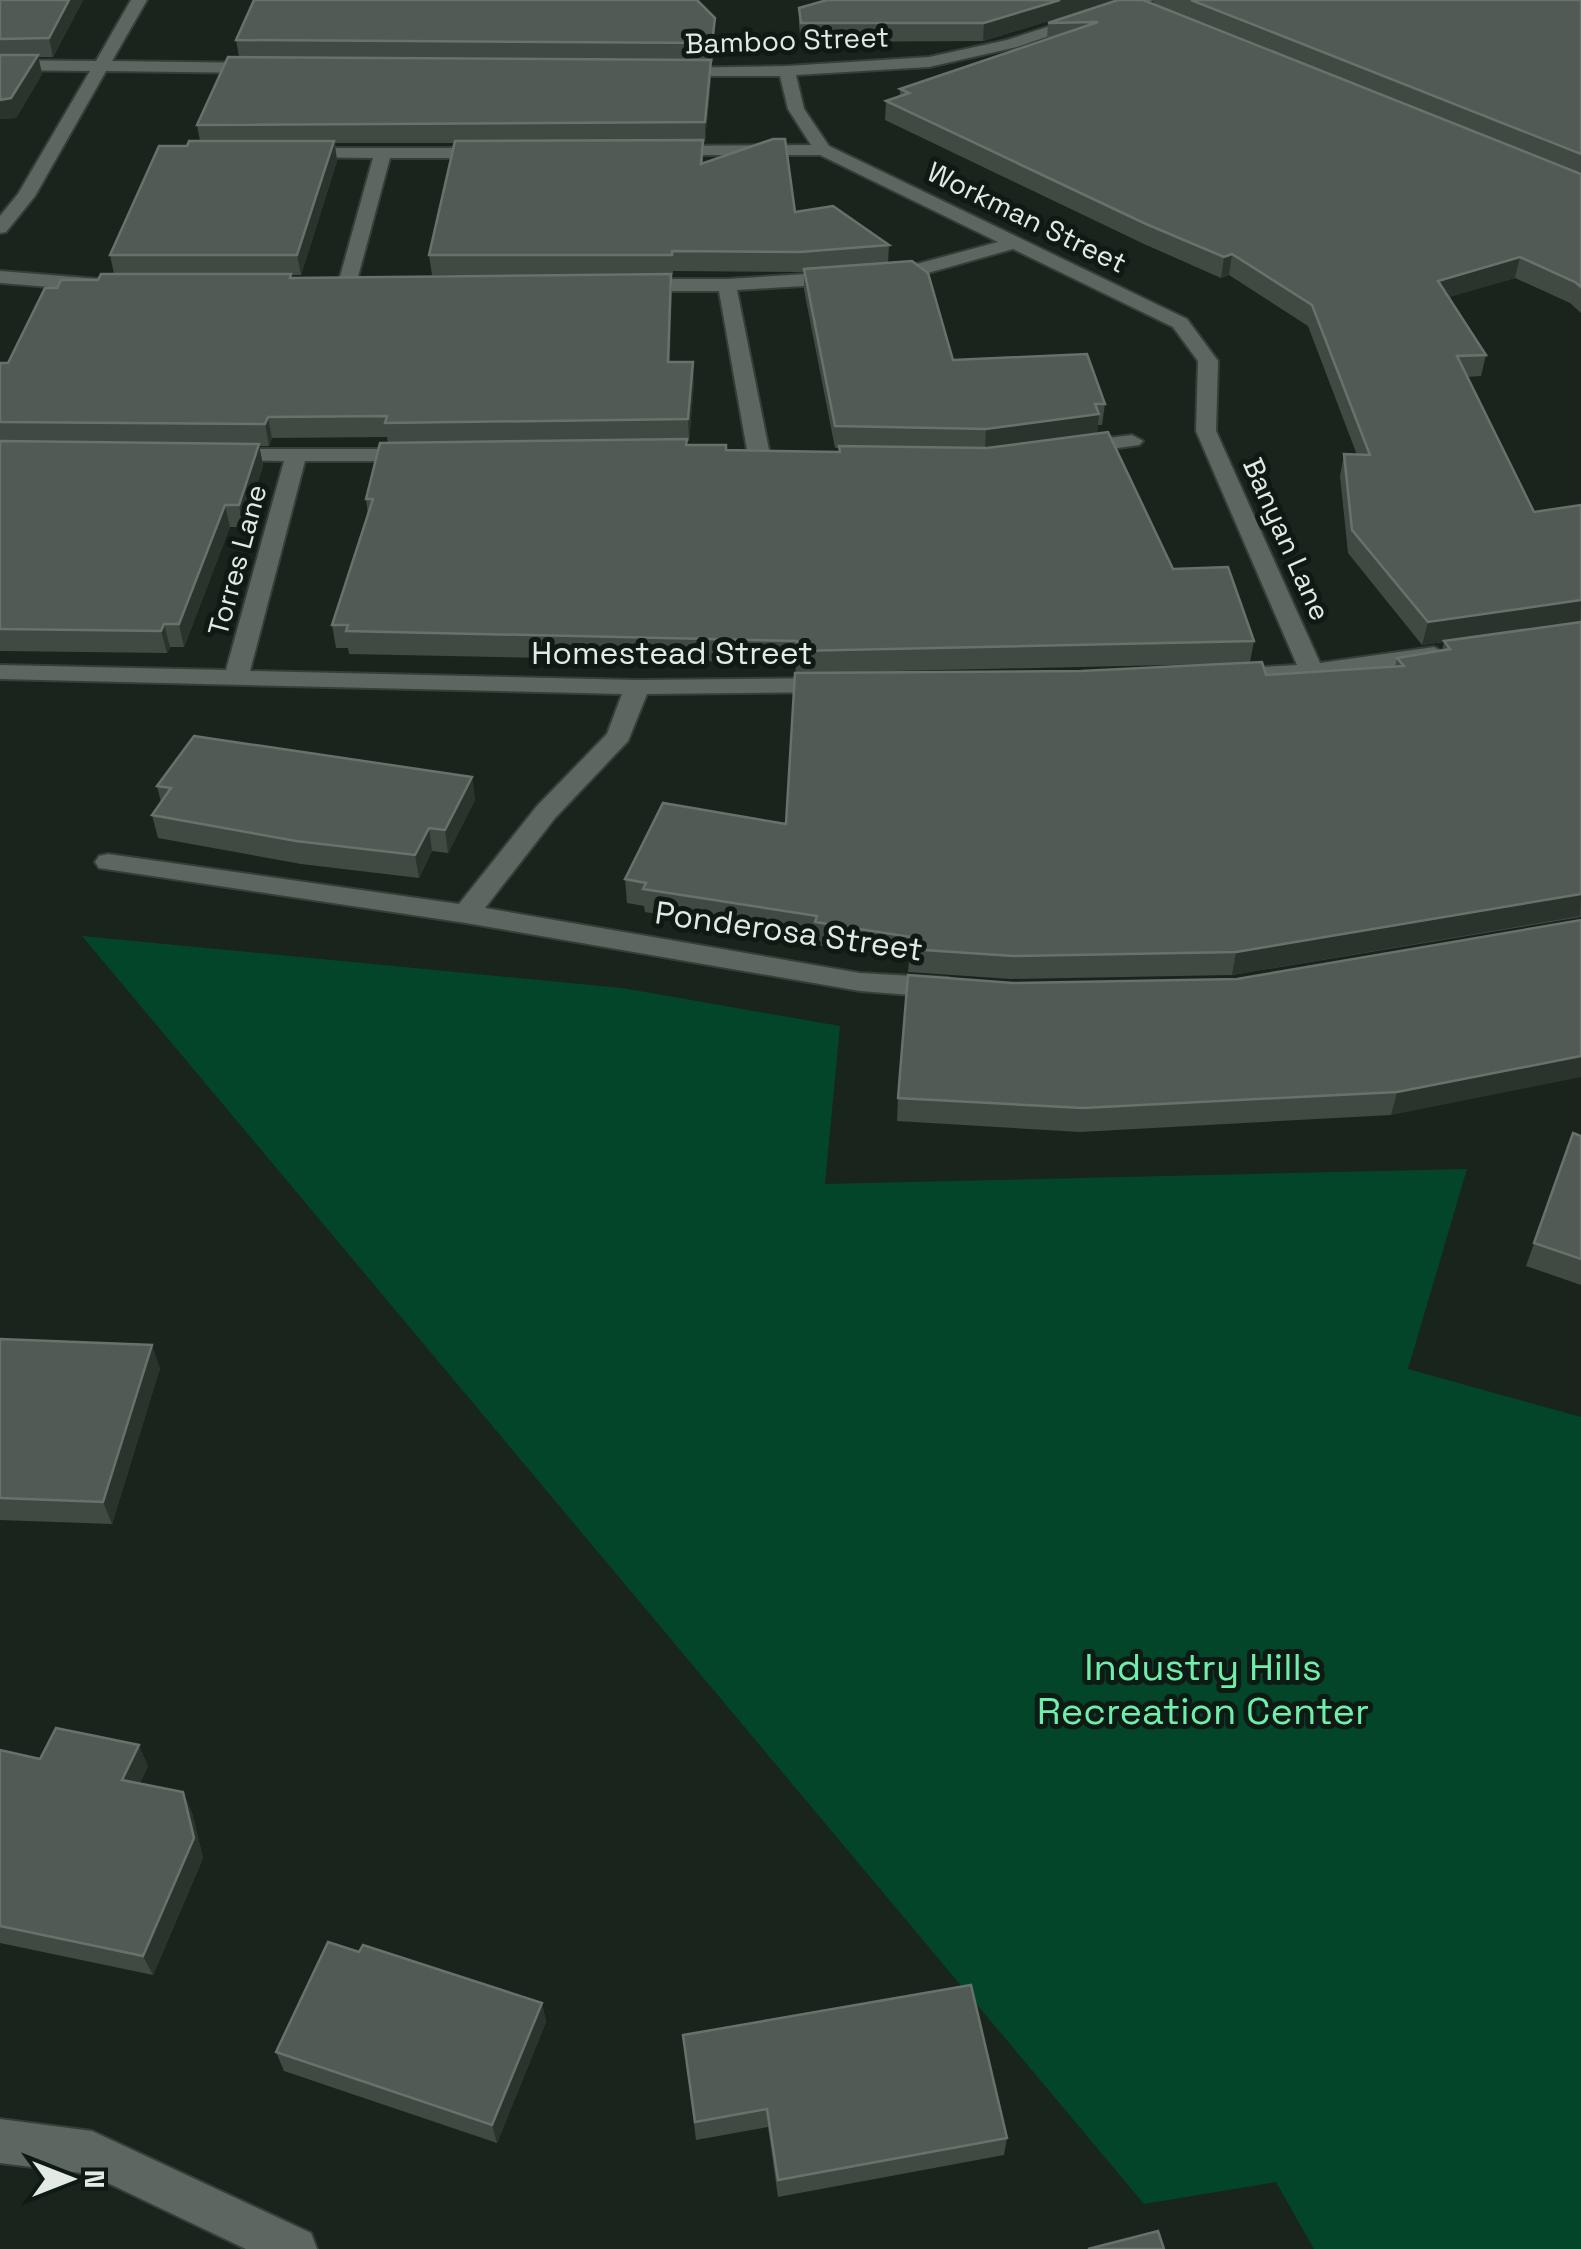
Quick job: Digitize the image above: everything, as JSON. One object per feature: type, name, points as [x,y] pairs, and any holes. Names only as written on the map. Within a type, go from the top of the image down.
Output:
[{"type":"street","points":[[0,228],[26,196],[139,0]]},
{"type":"street","name":"Bamboo Street","points":[[650,70],[787,72],[929,62],[1011,44],[1143,6]]},
{"type":"street","points":[[0,65],[278,68]]},
{"type":"street","points":[[787,72],[796,109],[824,150]]},
{"type":"street","points":[[651,151],[824,150]]},
{"type":"street","name":"Workman Street","points":[[824,150],[1180,323],[1208,361],[1206,431]]},
{"type":"street","points":[[268,153],[517,152]]},
{"type":"street","points":[[347,284],[383,154]]},
{"type":"street","points":[[607,285],[727,286],[903,274],[1018,242]]},
{"type":"street","points":[[0,277],[129,285]]},
{"type":"street","points":[[727,286],[757,451]]},
{"type":"street","name":"Banyan Lane","points":[[1206,431],[1312,671]]},
{"type":"street","points":[[1058,450],[1132,441]]},
{"type":"street","points":[[197,455],[430,454]]},
{"type":"street","name":"Torres Lane","points":[[236,679],[296,456]]},
{"type":"street","points":[[1195,677],[1312,671],[1466,650]]},
{"type":"street","name":"Homestead Street","points":[[0,672],[637,688],[867,685]]},
{"type":"street","points":[[466,914],[546,812],[619,736],[637,688]]},
{"type":"street","name":"Ponderosa Street","points":[[108,862],[466,914],[860,982],[973,990]]},
{"type":"street","points":[[0,2142],[92,2152],[295,2249]]},
{"type":"green space","name":"Industry Hills Recreation Center","points":[[82,936],[622,988],[840,1026],[825,1184],[1467,1169],[1408,1369],[1581,1417],[1581,2249],[1314,2249],[1276,2182],[1144,2204]]},
{"type":"building","points":[[0,0],[69,0],[49,38],[0,39]]},
{"type":"building","points":[[254,0],[697,0],[715,18],[712,43],[236,40]]},
{"type":"building","points":[[827,0],[1060,0],[984,23],[801,23],[799,8]]},
{"type":"building","points":[[1118,0],[1143,0],[1581,174],[1581,287],[1520,257],[1438,281],[1486,355],[1457,356],[1534,512],[1581,505],[1581,600],[1428,622],[1352,530],[1344,454],[1370,455],[1312,305],[1232,254],[1224,257],[1146,224],[886,101],[909,93],[900,89],[1098,22],[1048,23]]},
{"type":"building","points":[[1191,0],[1581,0],[1581,154]]},
{"type":"building","points":[[0,55],[38,55],[11,98],[0,100]]},
{"type":"building","points":[[228,57],[711,60],[705,122],[197,125]]},
{"type":"building","points":[[773,139],[785,139],[795,212],[833,206],[889,245],[800,252],[672,251],[672,255],[429,255],[455,141],[703,140],[701,164]]},
{"type":"building","points":[[189,141],[334,141],[297,255],[110,255],[159,146],[187,146]]},
{"type":"building","points":[[912,261],[928,273],[953,360],[1087,354],[1105,404],[1095,404],[1099,414],[986,429],[835,426],[804,269]]},
{"type":"building","points":[[101,274],[291,274],[290,278],[671,274],[668,362],[693,362],[688,419],[385,423],[387,416],[268,417],[265,424],[0,422],[0,363],[8,363],[45,288],[57,288],[61,280],[98,280]]},
{"type":"building","points":[[1108,432],[1173,569],[1228,567],[1254,641],[796,651],[797,641],[346,631],[348,625],[332,625],[373,499],[366,499],[380,443],[687,439],[686,445],[726,445],[726,450],[840,452],[839,446],[987,448]]},
{"type":"building","points":[[0,441],[259,444],[239,505],[225,505],[179,624],[164,624],[161,631],[0,629]]},
{"type":"building","points":[[1581,622],[1581,894],[1236,952],[1013,956],[910,949],[911,937],[815,922],[817,916],[643,889],[646,883],[625,879],[663,803],[786,824],[795,673],[1081,671],[1262,662],[1266,675],[1404,666],[1397,658],[1450,649],[1444,641]]},
{"type":"building","points":[[194,736],[472,777],[445,830],[429,828],[415,855],[296,841],[152,815],[171,788],[157,786]]},
{"type":"building","points":[[1581,920],[1581,1056],[1397,1092],[1083,1108],[898,1098],[908,975],[1013,983],[1237,979]]},
{"type":"building","points":[[1573,1133],[1581,1136],[1581,1259],[1534,1243]]},
{"type":"building","points":[[0,1339],[152,1345],[103,1502],[0,1498]]},
{"type":"building","points":[[56,1728],[139,1745],[122,1780],[183,1792],[194,1838],[143,1956],[0,1926],[0,1750],[40,1759]]},
{"type":"building","points":[[328,1942],[359,1952],[363,1945],[542,2003],[492,2125],[276,2052]]},
{"type":"building","points":[[971,1985],[1007,2138],[778,2180],[767,2109],[695,2122],[683,2035]]},
{"type":"building","points":[[1158,2231],[1164,2249],[1088,2249]]}]
